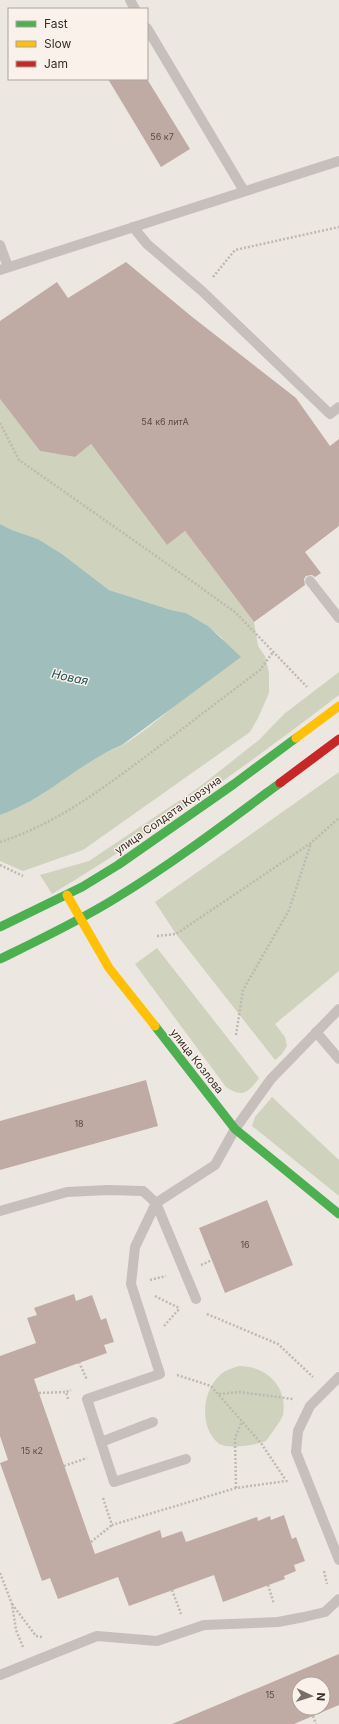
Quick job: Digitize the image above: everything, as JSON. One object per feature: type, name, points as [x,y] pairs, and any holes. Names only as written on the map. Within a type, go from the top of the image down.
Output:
[{"type":"street","name":"улица Солдата Корзуна","points":[[0,928],[67,895],[118,865],[179,823],[339,706]]},
{"type":"street","points":[[0,958],[80,919],[131,889],[160,870],[339,739]]},
{"type":"street","name":"улица Козлова","points":[[67,895],[113,973],[235,1129],[339,1214]]},
{"type":"lane","points":[[148,30],[244,191]]},
{"type":"lane","points":[[0,244],[4,269],[339,161]]},
{"type":"lane","points":[[133,227],[147,244],[202,291],[330,414],[339,407]]},
{"type":"lane","points":[[310,581],[339,618]]},
{"type":"lane","points":[[186,1459],[114,1482],[87,1399],[160,1374],[131,1284],[135,1247],[156,1203],[215,1165],[235,1129],[271,1079],[339,1009]]},
{"type":"lane","points":[[316,1032],[339,1059]]},
{"type":"lane","points":[[0,1211],[67,1192],[108,1190],[143,1191],[156,1203],[196,1299]]},
{"type":"lane","points":[[339,1377],[310,1406],[298,1431],[296,1452],[339,1560]]},
{"type":"lane","points":[[101,1442],[153,1422]]},
{"type":"lane","points":[[0,1675],[97,1636],[157,1642],[186,1630],[204,1625],[278,1622],[304,1617],[325,1612],[339,1599]]},
{"type":"path","points":[[202,291],[235,250],[339,227]]},
{"type":"path","points":[[0,423],[19,460],[236,613],[307,687]]},
{"type":"path","points":[[0,842],[46,822],[78,804],[121,775],[260,670],[273,652]]},
{"type":"path","points":[[157,936],[176,934],[311,843],[339,818]]},
{"type":"path","points":[[236,1035],[243,990],[289,910],[311,843]]},
{"type":"path","points":[[0,865],[23,876]]},
{"type":"path","points":[[144,1281],[167,1276]]},
{"type":"path","points":[[149,1293],[180,1308],[202,1312],[278,1344],[318,1382]]},
{"type":"path","points":[[196,1299],[202,1312]]},
{"type":"path","points":[[163,1327],[180,1308]]},
{"type":"path","points":[[80,1362],[88,1382],[82,1384]]},
{"type":"path","points":[[160,1374],[180,1375],[211,1386],[262,1443],[286,1481],[292,1485]]},
{"type":"path","points":[[39,1393],[66,1392],[77,1387]]},
{"type":"path","points":[[66,1392],[68,1400]]},
{"type":"path","points":[[218,1394],[240,1392],[295,1399]]},
{"type":"path","points":[[236,1488],[235,1438],[242,1421]]},
{"type":"path","points":[[64,1466],[89,1457]]},
{"type":"path","points":[[91,1542],[112,1525],[236,1488],[286,1481],[305,1474]]},
{"type":"path","points":[[102,1495],[112,1525]]},
{"type":"path","points":[[324,1569],[327,1589]]},
{"type":"path","points":[[0,1573],[12,1604],[16,1630],[30,1663]]},
{"type":"path","points":[[172,1590],[186,1630]]},
{"type":"path","points":[[12,1604],[36,1636],[46,1638]]},
{"type":"path","points":[[313,1716],[316,1724]]},
{"type":"green space","points":[[0,399],[40,451],[75,457],[91,444],[167,545],[185,531],[254,622],[258,646],[265,656],[269,673],[269,693],[250,732],[83,850],[23,871],[0,861],[0,815],[34,799],[88,762],[121,746],[150,726],[172,708],[223,639],[208,626],[186,613],[171,610],[109,590],[62,554],[38,539],[0,524]]},
{"type":"green space","points":[[339,672],[339,695],[162,823],[52,894],[40,875],[89,861],[198,788],[259,740],[284,714]]},
{"type":"green space","points":[[339,772],[339,971],[275,1024],[285,1037],[287,1046],[282,1054],[275,1060],[176,934],[155,902]]},
{"type":"green space","points":[[157,948],[259,1078],[252,1087],[245,1092],[237,1092],[226,1087],[135,964]]},
{"type":"green space","points":[[272,1097],[339,1160],[339,1196],[252,1126],[255,1117]]},
{"type":"green space","points":[[239,1366],[258,1370],[273,1380],[282,1395],[284,1405],[283,1415],[266,1441],[249,1445],[222,1445],[212,1436],[208,1428],[205,1409],[206,1399],[209,1390],[222,1373]]},
{"type":"water","name":"Новая","points":[[0,524],[38,539],[62,554],[109,590],[171,610],[186,613],[208,626],[241,657],[122,745],[90,762],[32,800],[0,815]]},
{"type":"building","points":[[109,80],[148,80],[190,149],[161,167]]},
{"type":"building","points":[[126,262],[191,316],[296,398],[330,446],[339,439],[339,526],[305,552],[321,573],[315,577],[312,575],[306,576],[304,579],[305,585],[254,622],[185,531],[167,545],[91,444],[75,457],[40,451],[0,399],[0,321],[57,282],[68,298]]},
{"type":"building","points":[[146,1080],[158,1126],[0,1170],[0,1121]]},
{"type":"building","points":[[267,1200],[293,1265],[225,1293],[199,1228]]},
{"type":"building","points":[[74,1294],[76,1301],[92,1295],[101,1320],[106,1318],[114,1342],[104,1345],[107,1353],[34,1379],[95,1554],[160,1530],[162,1538],[182,1531],[186,1542],[257,1517],[258,1521],[270,1516],[271,1520],[284,1515],[292,1539],[296,1537],[305,1561],[294,1565],[296,1571],[284,1576],[285,1579],[223,1602],[214,1575],[129,1606],[118,1577],[58,1599],[50,1578],[42,1581],[0,1463],[8,1460],[0,1436],[0,1356],[36,1343],[27,1318],[37,1315],[34,1308]]},
{"type":"building","points":[[339,1654],[339,1705],[331,1708],[331,1676],[291,1676],[291,1716],[313,1716],[294,1724],[172,1724]]},
{"type":"traffic: fast","points":[[0,927],[82,887],[118,865],[234,784],[296,738]]},
{"type":"traffic: fast","points":[[0,959],[73,922],[137,885],[179,857],[280,783]]},
{"type":"traffic: fast","points":[[155,1026],[235,1129],[339,1214]]},
{"type":"traffic: slow","points":[[296,738],[339,706]]},
{"type":"traffic: slow","points":[[67,895],[109,968],[155,1026]]},
{"type":"traffic: jam","points":[[280,783],[339,739]]}]
